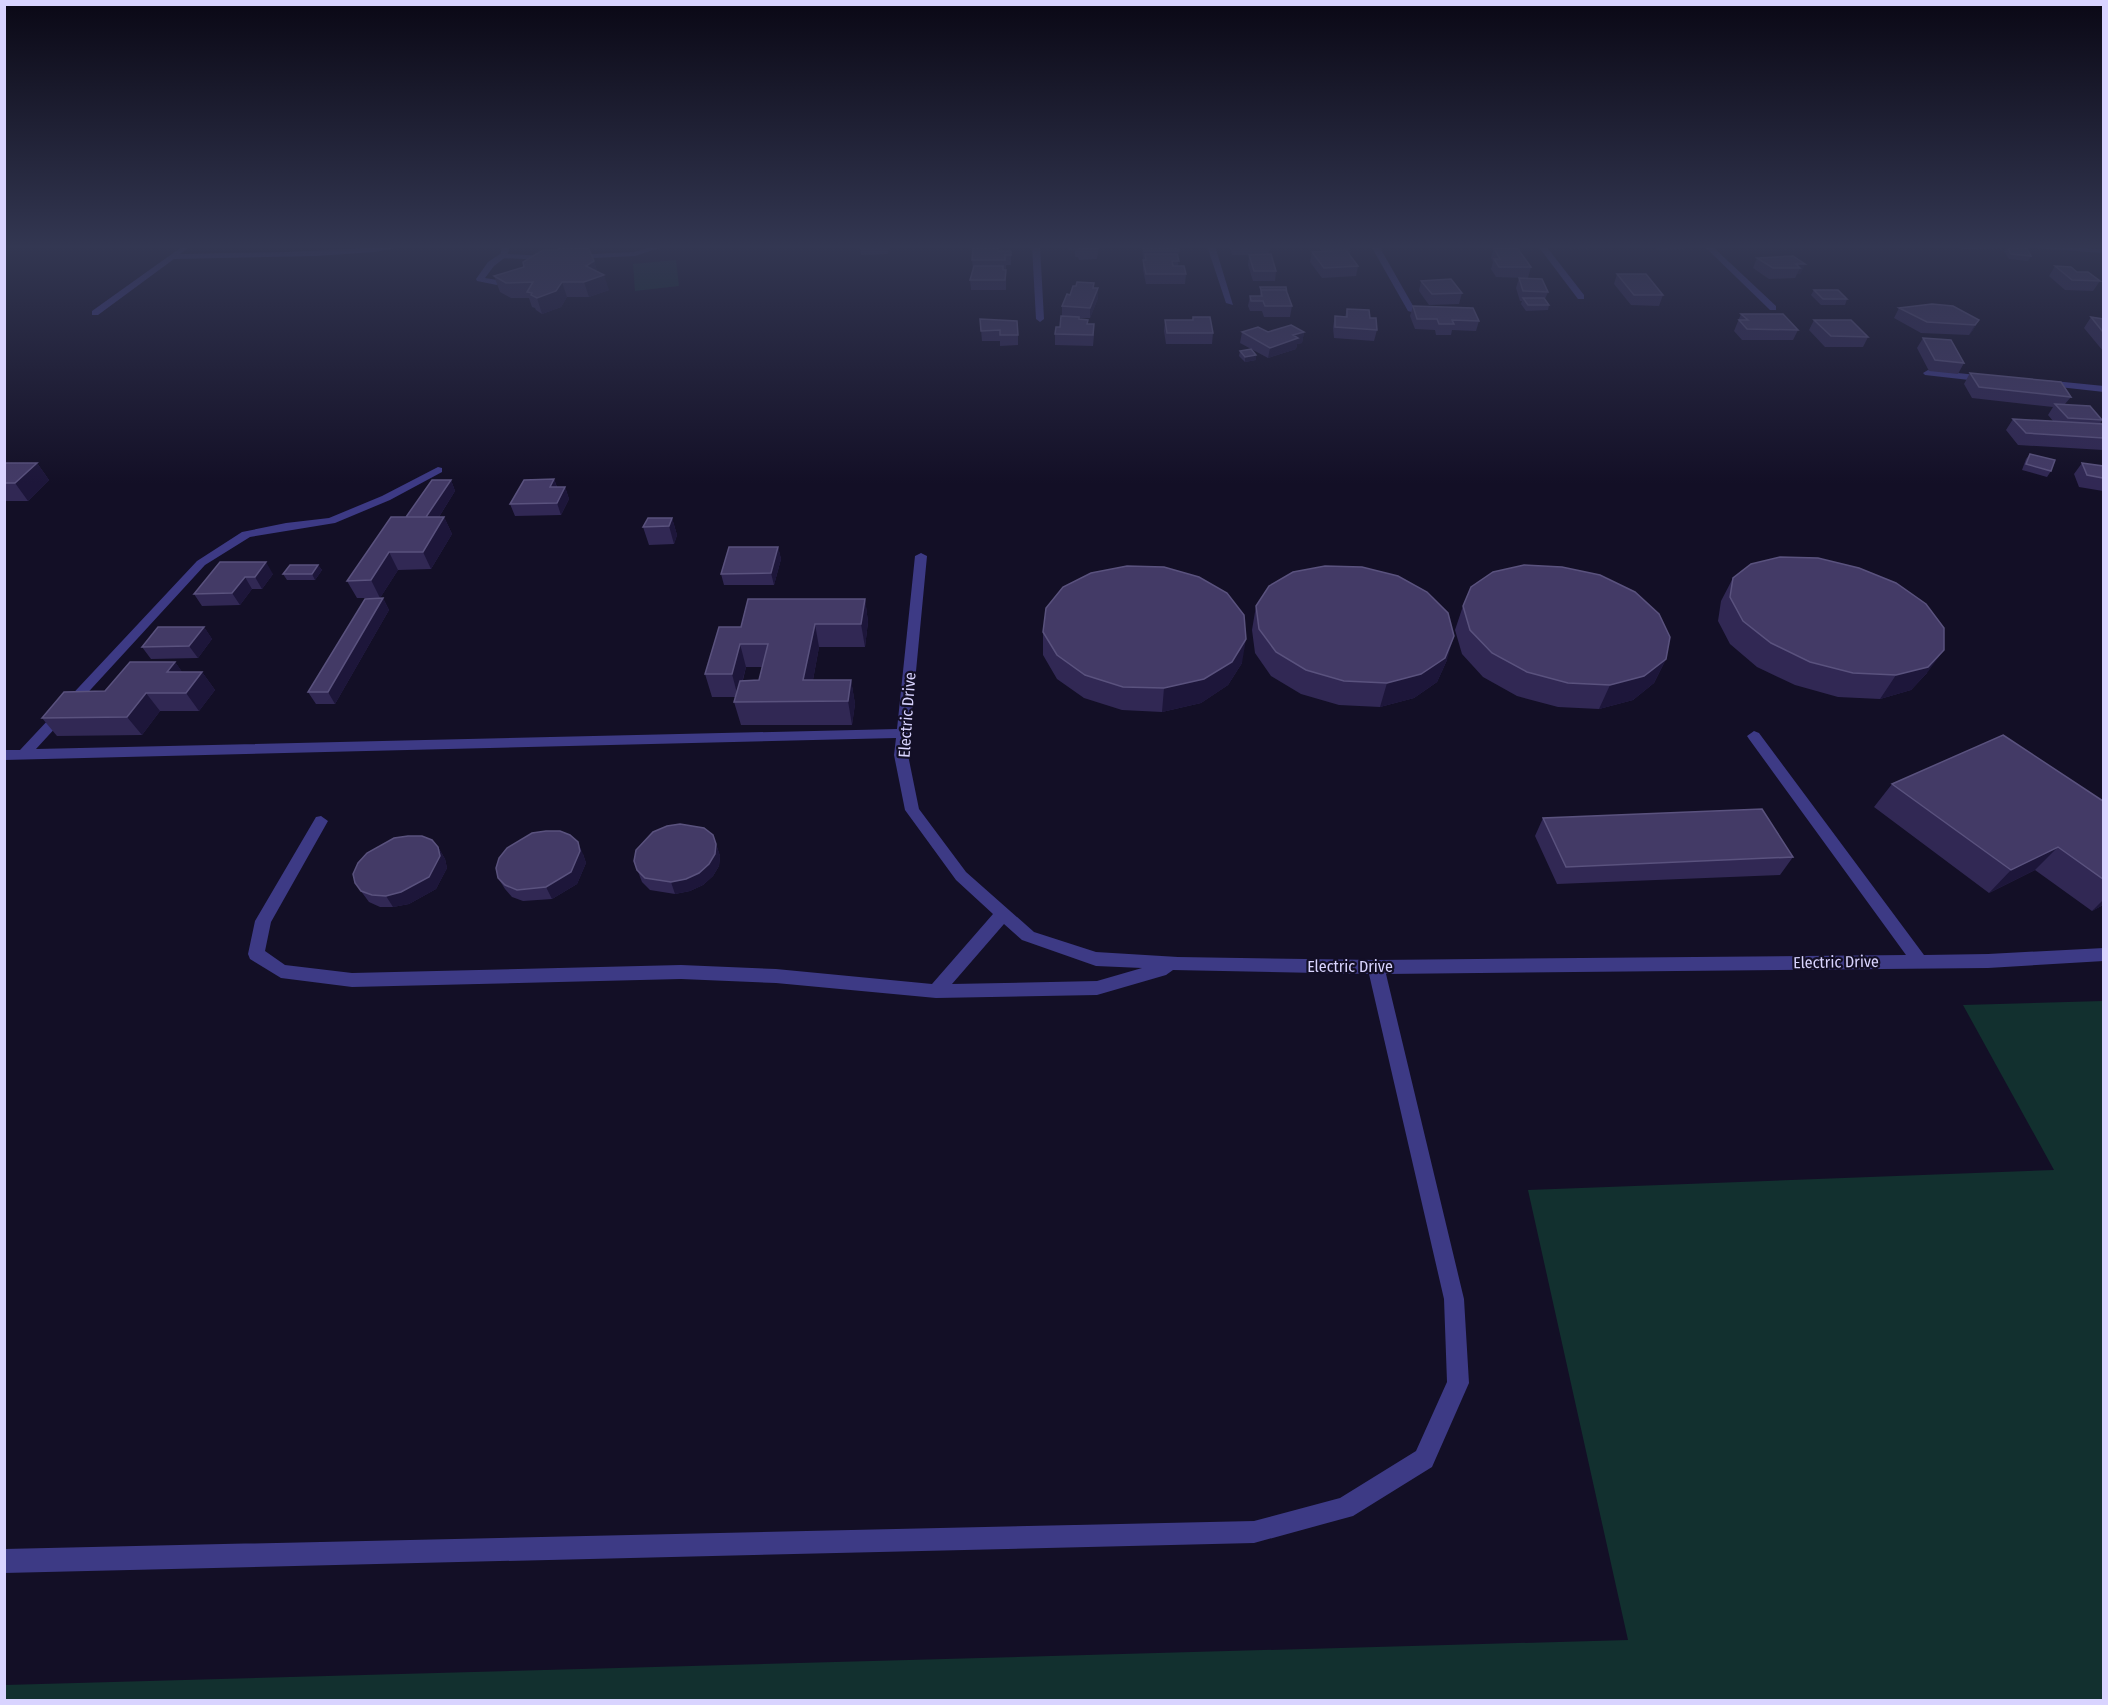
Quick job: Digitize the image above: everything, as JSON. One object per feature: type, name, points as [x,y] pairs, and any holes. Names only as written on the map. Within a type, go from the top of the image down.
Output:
[{"type":"street","points":[[1928,373],[1995,379]]},
{"type":"street","points":[[2028,382],[2094,387],[2103,390]]},
{"type":"street","points":[[24,754],[201,563],[223,547],[246,534],[286,526],[331,521],[386,498],[438,470]]},
{"type":"street","name":"Electric Drive","points":[[921,556],[901,755],[912,810],[961,876],[1028,936],[1096,959],[1178,964],[1376,967],[1988,961],[2103,954]]},
{"type":"street","points":[[4,755],[903,733]]},
{"type":"street","points":[[1754,736],[1920,962]]},
{"type":"street","points":[[321,821],[263,921],[256,954],[281,971],[352,980],[681,972],[776,976],[936,991],[1097,988],[1178,964]]},
{"type":"street","points":[[936,991],[1004,914]]},
{"type":"street","points":[[4,1561],[1254,1532],[1345,1508],[1424,1459],[1458,1383],[1454,1299],[1376,967]]},
{"type":"green space","points":[[2103,1001],[2103,1700],[5,1700],[5,1685],[1628,1640],[1528,1190],[2054,1170],[1963,1005]]},
{"type":"building","points":[[981,326],[1017,326],[1018,335],[1000,335],[1000,330],[981,331]]},
{"type":"building","points":[[1094,326],[1093,335],[1055,334],[1056,327]]},
{"type":"building","points":[[1166,326],[1212,326],[1213,333],[1167,333]]},
{"type":"building","points":[[1292,326],[1304,332],[1293,335],[1298,338],[1270,348],[1242,332],[1258,327],[1268,332]]},
{"type":"building","points":[[1377,326],[1377,330],[1335,327]]},
{"type":"building","points":[[1744,326],[1794,326],[1798,330],[1747,329]]},
{"type":"building","points":[[1820,326],[1857,326],[1868,337],[1831,336]]},
{"type":"building","points":[[1923,338],[1951,340],[1964,363],[1935,360]]},
{"type":"building","points":[[1251,349],[1256,355],[1245,357],[1240,351]]},
{"type":"building","points":[[1970,373],[2061,382],[2071,397],[1979,387]]},
{"type":"building","points":[[2055,404],[2090,406],[2102,420],[2068,418]]},
{"type":"building","points":[[2013,419],[2103,424],[2103,438],[2026,433]]},
{"type":"building","points":[[2030,454],[2055,460],[2051,471],[2026,464]]},
{"type":"building","points":[[4,463],[37,463],[15,483],[4,483]]},
{"type":"building","points":[[2082,463],[2103,466],[2103,478],[2087,475]]},
{"type":"building","points":[[554,479],[550,487],[565,487],[557,503],[510,504],[524,480]]},
{"type":"building","points":[[432,480],[451,480],[426,517],[406,517]]},
{"type":"building","points":[[391,517],[444,517],[423,552],[389,552],[371,580],[347,581]]},
{"type":"building","points":[[648,518],[672,518],[669,526],[643,527]]},
{"type":"building","points":[[729,547],[778,547],[771,573],[721,574]]},
{"type":"building","points":[[1780,557],[1818,558],[1859,568],[1896,583],[1926,604],[1944,628],[1944,650],[1928,667],[1896,675],[1853,673],[1810,662],[1771,643],[1743,621],[1730,597],[1733,578],[1751,564]]},
{"type":"building","points":[[220,562],[266,562],[255,577],[245,577],[232,593],[194,594]]},
{"type":"building","points":[[290,565],[318,565],[312,574],[283,574]]},
{"type":"building","points":[[1524,565],[1562,567],[1600,575],[1635,592],[1659,614],[1670,637],[1666,659],[1644,676],[1610,685],[1568,683],[1527,672],[1492,653],[1470,630],[1463,606],[1471,587],[1493,572]]},
{"type":"building","points":[[1127,566],[1164,567],[1199,577],[1227,593],[1244,615],[1246,639],[1232,662],[1204,679],[1164,688],[1123,687],[1085,675],[1057,655],[1043,632],[1046,608],[1063,587],[1091,573]]},
{"type":"building","points":[[1325,566],[1362,567],[1398,576],[1427,592],[1448,613],[1454,636],[1445,658],[1421,674],[1387,683],[1344,681],[1306,670],[1276,652],[1259,629],[1256,606],[1269,586],[1293,572]]},
{"type":"building","points":[[383,598],[328,692],[308,692],[365,599]]},
{"type":"building","points":[[748,599],[865,599],[861,624],[815,624],[803,680],[851,680],[848,701],[734,702],[740,681],[759,680],[768,644],[740,644],[732,674],[705,674],[719,627],[741,627]]},
{"type":"building","points":[[158,627],[204,627],[189,646],[142,647]]},
{"type":"building","points":[[130,662],[175,662],[167,672],[202,672],[186,693],[146,693],[127,717],[42,718],[64,692],[105,691]]},
{"type":"building","points":[[2003,735],[2103,801],[2103,879],[2058,847],[2011,870],[1892,784]]},
{"type":"building","points":[[1762,809],[1793,857],[1566,867],[1543,818]]},
{"type":"building","points":[[680,824],[704,828],[713,835],[716,844],[715,854],[709,864],[699,873],[686,879],[671,882],[645,878],[637,870],[634,861],[636,850],[653,832]]},
{"type":"building","points":[[560,831],[570,835],[578,842],[580,851],[571,872],[546,887],[517,890],[505,885],[498,878],[496,868],[499,858],[507,848],[532,833]]},
{"type":"building","points":[[422,836],[432,840],[438,847],[440,856],[429,877],[401,892],[386,896],[361,891],[355,883],[353,874],[358,863],[367,853],[394,838]]}]
